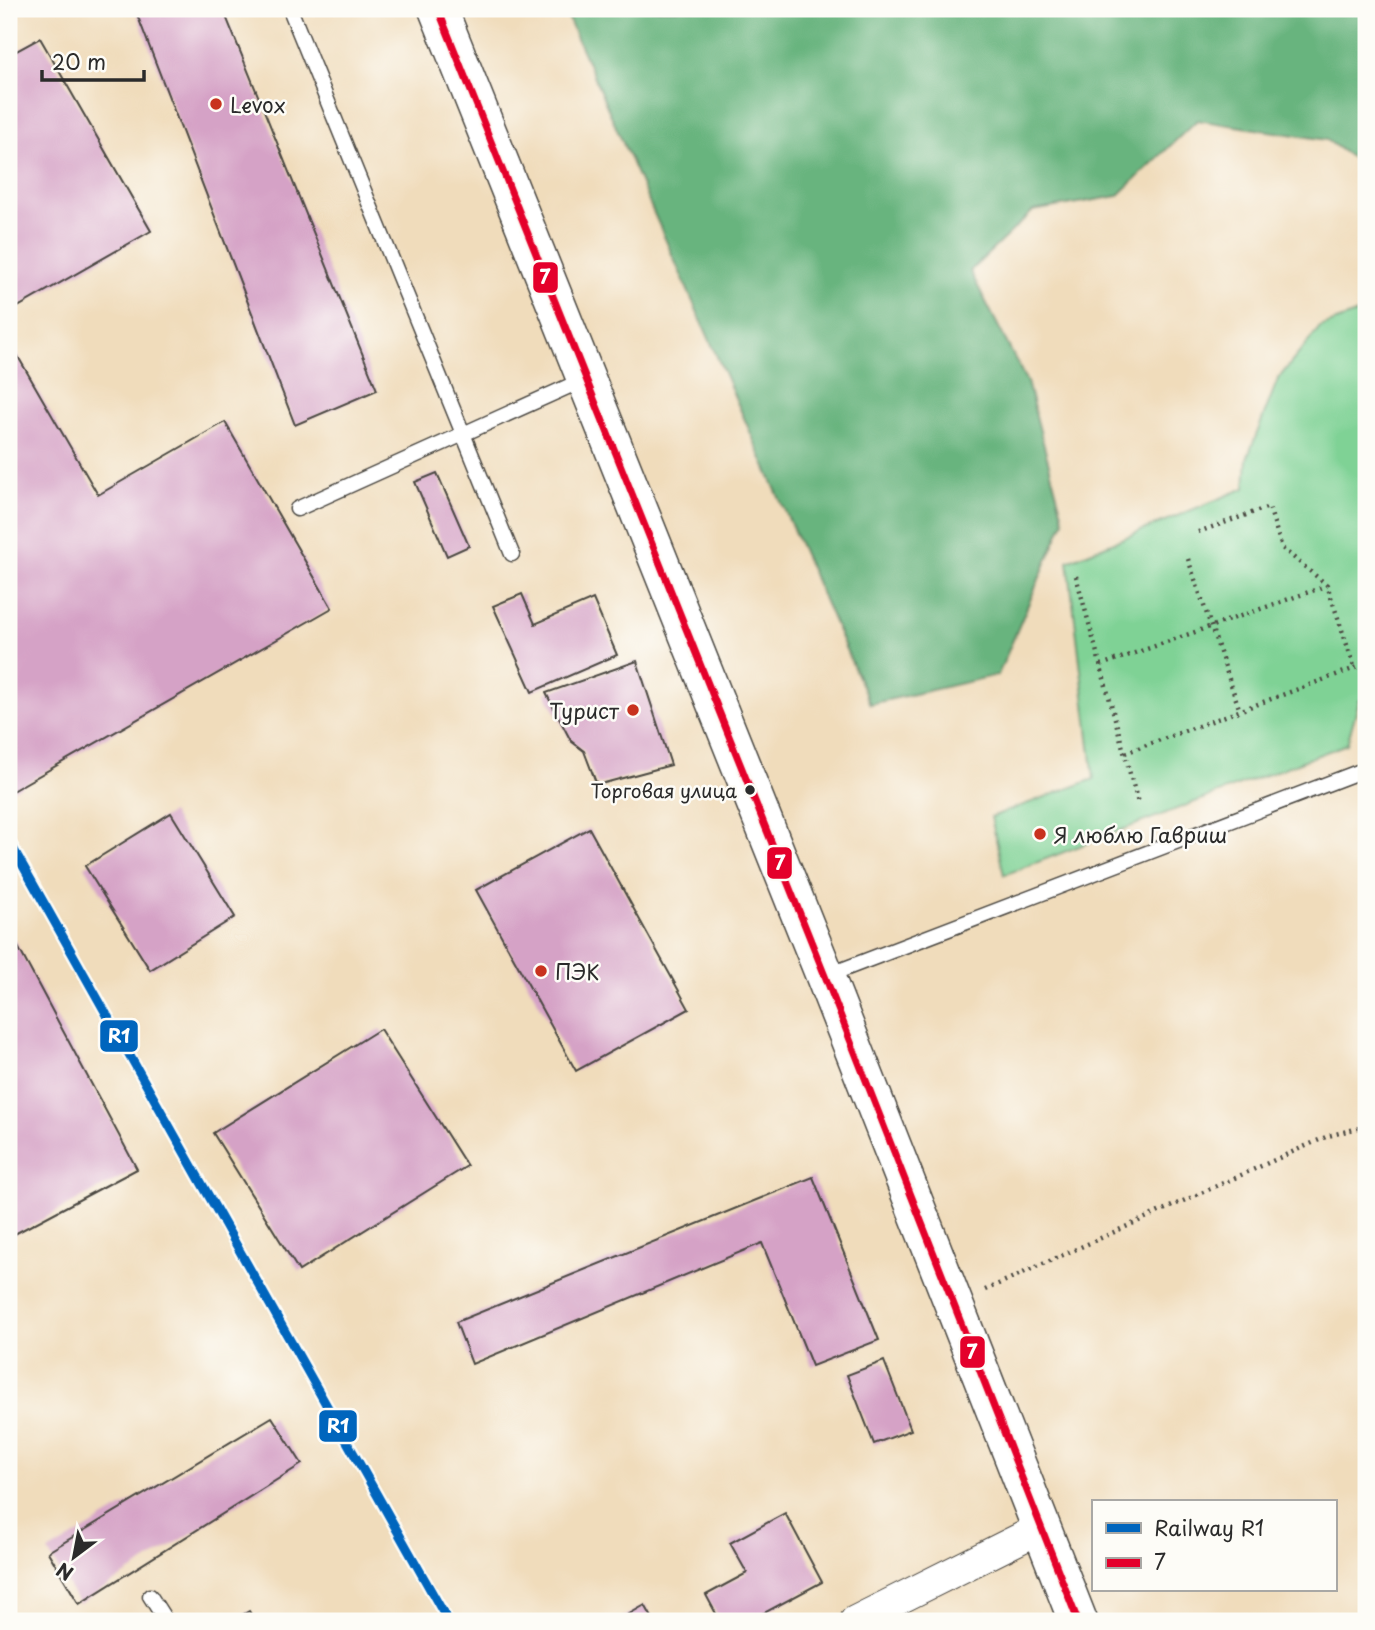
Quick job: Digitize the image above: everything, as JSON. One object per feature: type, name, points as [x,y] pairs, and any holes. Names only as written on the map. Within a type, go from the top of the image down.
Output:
[{"type":"highway","points":[[438,9],[1078,1621]]},
{"type":"street","points":[[855,1621],[1041,1528]]},
{"type":"lane","points":[[290,9],[512,554]]},
{"type":"lane","points":[[297,509],[586,378]]},
{"type":"lane","points":[[824,976],[1366,769]]},
{"type":"lane","points":[[150,1596],[166,1621]]},
{"type":"path","points":[[1198,532],[1269,508],[1282,548],[1327,585],[1355,668]]},
{"type":"path","points":[[1188,559],[1240,710]]},
{"type":"path","points":[[1076,576],[1138,803]]},
{"type":"path","points":[[1101,666],[1327,585]]},
{"type":"path","points":[[1125,753],[1366,664]]},
{"type":"path","points":[[953,1304],[1328,1136],[1366,1126]]},
{"type":"green space","points":[[564,9],[1366,9],[1366,168],[1327,140],[1197,120],[1118,196],[1033,211],[970,271],[1027,382],[1064,521],[998,675],[870,704]]},
{"type":"green space","points":[[1366,310],[1366,698],[1359,701],[1347,744],[1004,875],[991,817],[1094,779],[1068,561],[1245,488],[1247,459],[1278,379],[1320,327]]},
{"type":"building","points":[[135,9],[223,9],[377,390],[295,425]]},
{"type":"building","points":[[40,38],[151,231],[9,312],[9,55]]},
{"type":"building","points":[[9,341],[98,495],[225,422],[332,608],[12,791],[9,786]]},
{"type":"building","points":[[437,473],[469,546],[447,556],[415,482]]},
{"type":"building","points":[[522,594],[535,624],[593,599],[617,655],[532,692],[493,606]]},
{"type":"building","points":[[637,661],[671,765],[597,785],[584,751],[571,741],[546,693]]},
{"type":"building","points":[[171,813],[235,917],[150,970],[85,866]]},
{"type":"building","points":[[589,828],[689,1009],[576,1071],[476,890]]},
{"type":"building","points":[[9,930],[137,1169],[9,1237]]},
{"type":"building","points":[[380,1029],[467,1166],[299,1271],[213,1133]]},
{"type":"building","points":[[813,1177],[879,1340],[812,1366],[762,1243],[472,1364],[456,1322]]},
{"type":"building","points":[[884,1361],[911,1430],[874,1444],[847,1375]]},
{"type":"building","points":[[272,1417],[302,1464],[79,1604],[48,1552]]},
{"type":"building","points":[[785,1513],[822,1582],[749,1621],[720,1621],[706,1595],[747,1573],[730,1543]]},
{"type":"building","points":[[645,1605],[654,1621],[617,1621]]},
{"type":"building","points":[[249,1611],[255,1621],[232,1621]]},
{"type":"rail line","name":"R1","points":[[9,841],[448,1621]]},
{"type":"transit line","name":"7","points":[[438,9],[825,976],[1078,1621]]},
{"type":"place","name":"Levox","points":[[216,104]]},
{"type":"place","name":"Турист","points":[[633,710]]},
{"type":"place","name":"Торговая улица","points":[[750,790]]},
{"type":"place","name":"Я люблю Гавриш","points":[[1040,834]]},
{"type":"place","name":"ПЭК","points":[[541,971]]}]
